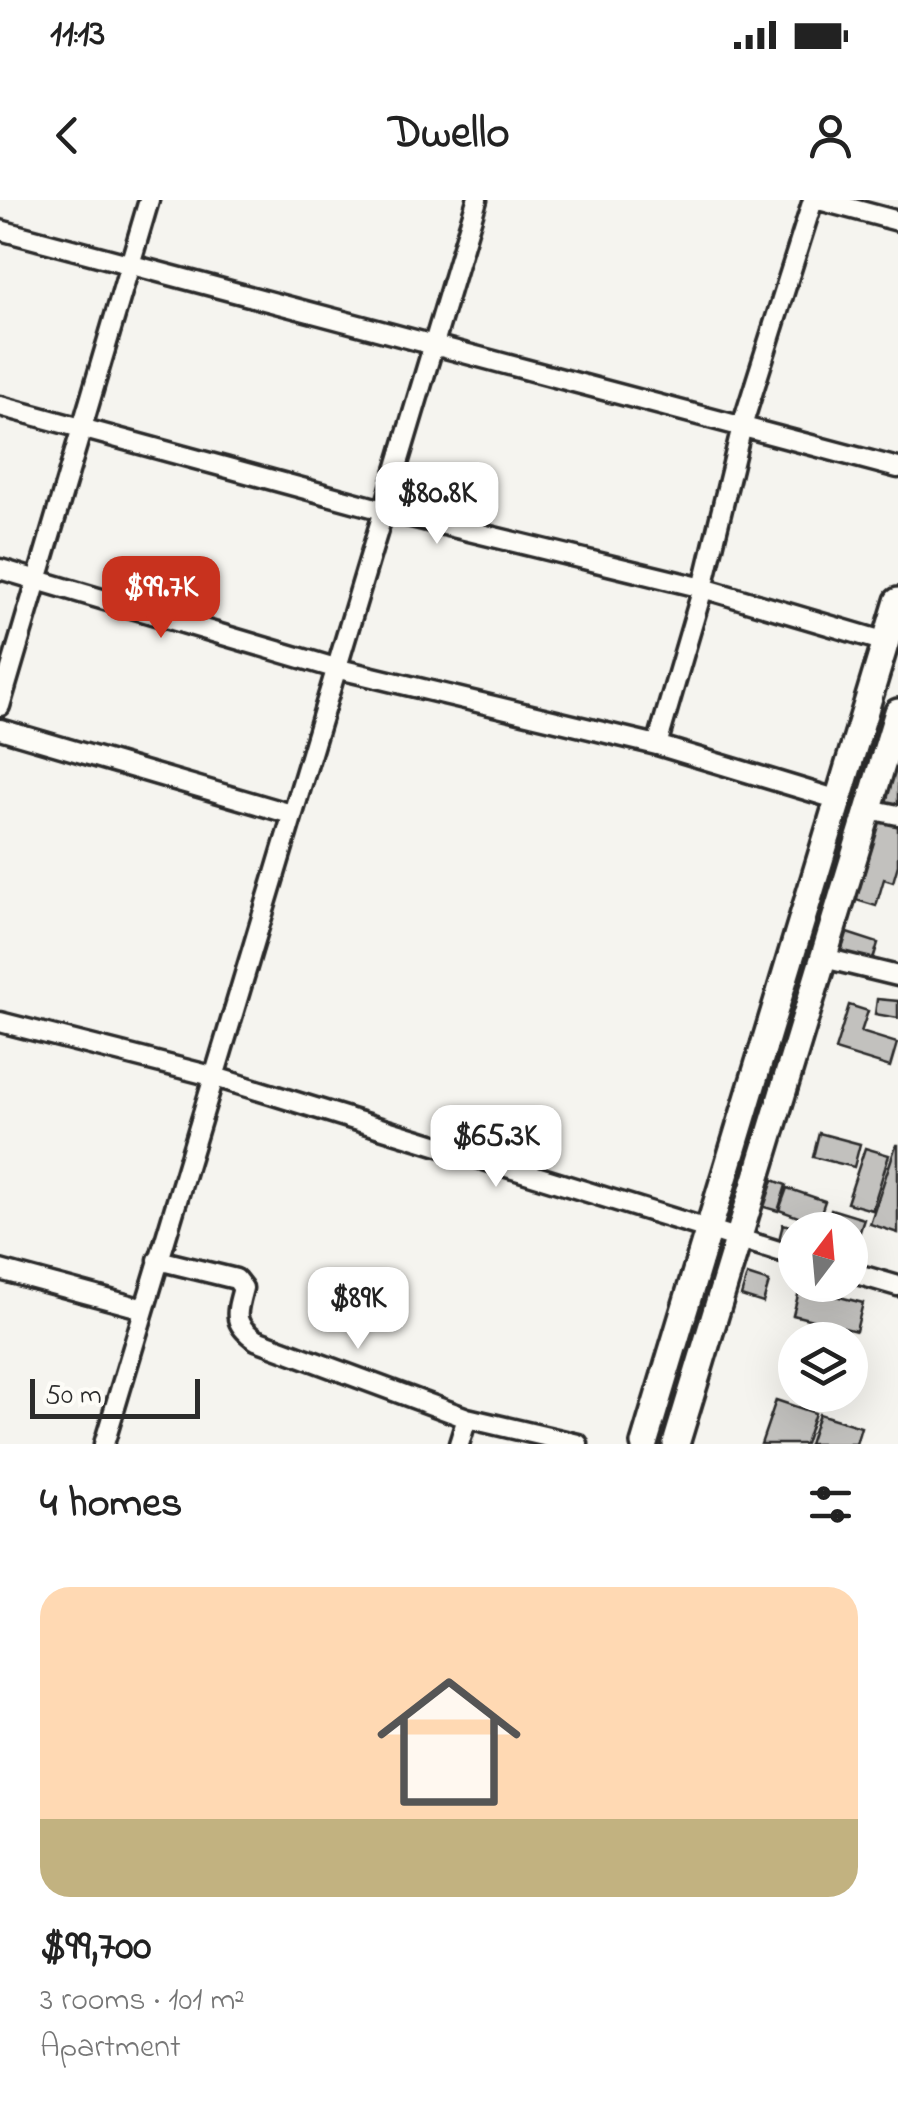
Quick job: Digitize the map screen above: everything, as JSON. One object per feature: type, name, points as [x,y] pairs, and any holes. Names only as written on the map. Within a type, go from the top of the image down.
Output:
[{"type":"main road","points":[[644,1444],[898,601]]},
{"type":"main road","points":[[676,1444],[898,712]]},
{"type":"street","points":[[0,706],[149,200]]},
{"type":"street","points":[[104,1444],[476,200]]},
{"type":"street","points":[[657,745],[703,588],[742,426],[816,200],[898,221]]},
{"type":"street","points":[[0,230],[898,468]]},
{"type":"street","points":[[0,406],[383,510],[703,588],[886,642]]},
{"type":"street","points":[[0,569],[335,668],[657,745],[839,800]]},
{"type":"street","points":[[0,729],[291,814]]},
{"type":"street","points":[[869,809],[898,815]]},
{"type":"street","points":[[824,958],[898,976]]},
{"type":"street","points":[[0,1022],[212,1076],[778,1251]]},
{"type":"street","points":[[158,1260],[236,1279],[243,1288],[235,1318],[238,1326],[256,1340],[467,1418],[578,1444]]},
{"type":"street","points":[[0,1270],[144,1309]]},
{"type":"street","points":[[868,1277],[898,1286]]},
{"type":"street","points":[[458,1444],[467,1418]]},
{"type":"building","points":[[898,755],[898,807],[883,802]]},
{"type":"building","points":[[881,817],[898,822],[898,865],[893,882],[884,879],[876,906],[856,900]]},
{"type":"building","points":[[847,933],[878,943],[872,963],[841,952]]},
{"type":"building","points":[[877,999],[898,1001],[898,1018],[875,1014]]},
{"type":"building","points":[[849,1005],[868,1011],[861,1032],[897,1043],[890,1067],[835,1050]]},
{"type":"building","points":[[819,1133],[860,1144],[854,1167],[813,1157]]},
{"type":"building","points":[[898,1145],[898,1233],[870,1224]]},
{"type":"building","points":[[865,1148],[889,1155],[872,1210],[847,1203]]},
{"type":"building","points":[[773,1180],[786,1185],[778,1211],[764,1207]]},
{"type":"building","points":[[787,1188],[825,1201],[821,1212],[779,1210]]},
{"type":"building","points":[[747,1275],[769,1282],[763,1303],[741,1296]]},
{"type":"building","points":[[796,1302],[863,1303],[858,1322],[821,1322],[793,1315]]},
{"type":"building","points":[[776,1400],[778,1412],[815,1413],[805,1444],[761,1444]]},
{"type":"building","points":[[819,1414],[861,1427],[856,1444],[809,1444]]}]
